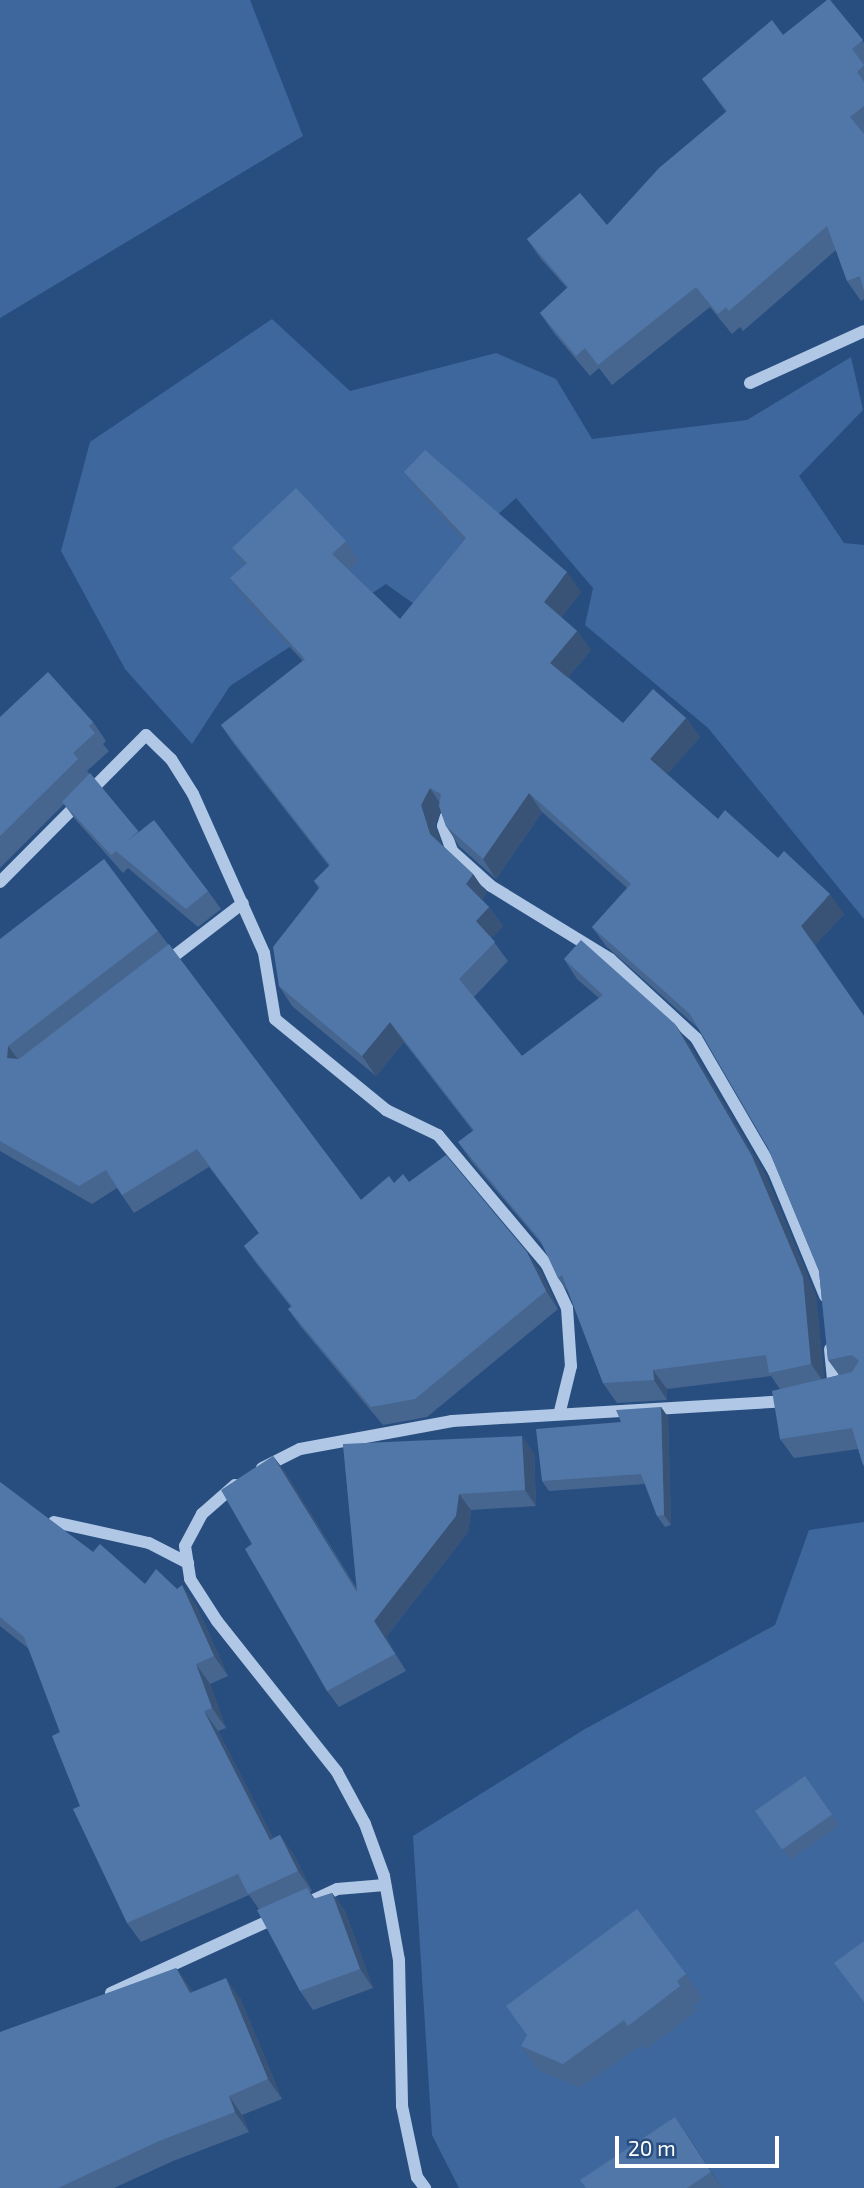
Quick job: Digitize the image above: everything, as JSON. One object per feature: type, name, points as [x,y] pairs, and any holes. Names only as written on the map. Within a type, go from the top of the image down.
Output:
[{"type":"street","points":[[750,383],[864,331]]},
{"type":"street","points":[[0,882],[146,734],[171,759],[193,794],[243,903],[264,953],[275,1019],[386,1110],[438,1135],[547,1265],[567,1308],[571,1366],[560,1411]]},
{"type":"street","points":[[446,816],[443,826],[452,851],[491,886],[610,959],[696,1038],[774,1172],[825,1294],[826,1308]]},
{"type":"street","points":[[156,970],[243,903]]},
{"type":"street","points":[[829,1335],[834,1391]]},
{"type":"street","points":[[425,2188],[418,2177],[402,2106],[399,1960],[385,1885],[365,1824],[337,1772],[217,1621],[190,1579],[185,1546],[202,1514],[249,1476],[300,1449],[452,1421],[560,1411],[803,1398]]},
{"type":"street","points":[[54,1522],[149,1543],[188,1563]]},
{"type":"street","points":[[102,1996],[337,1889],[385,1885]]},
{"type":"shaded area","points":[[0,0],[250,0],[303,136],[0,318]]},
{"type":"shaded area","points":[[272,319],[350,391],[496,353],[556,379],[592,439],[747,420],[851,357],[863,410],[799,476],[844,543],[864,545],[864,919],[708,728],[585,625],[593,588],[516,498],[487,524],[421,609],[386,584],[230,686],[192,744],[125,669],[61,551],[90,442]]},
{"type":"shaded area","points":[[864,1522],[864,2188],[459,2188],[432,2135],[413,1836],[585,1729],[775,1625],[809,1530]]},
{"type":"building","points":[[830,0],[863,40],[852,49],[864,65],[857,72],[864,82],[864,106],[850,117],[864,134],[864,291],[860,276],[847,281],[827,226],[729,311],[726,307],[718,314],[696,287],[598,365],[585,348],[576,356],[540,313],[568,287],[527,239],[580,193],[607,225],[659,168],[727,111],[702,79],[772,20],[783,35]]},
{"type":"building","points":[[425,450],[567,572],[544,602],[577,631],[550,663],[623,723],[653,689],[686,718],[650,759],[718,819],[725,810],[778,858],[784,851],[830,894],[801,926],[864,1016],[863,1465],[852,1428],[780,1439],[772,1391],[852,1372],[859,1361],[852,1355],[828,1360],[819,1271],[768,1148],[690,1014],[592,927],[631,884],[529,793],[483,859],[446,826],[439,806],[441,794],[430,788],[421,805],[430,834],[473,874],[466,884],[489,907],[476,921],[495,942],[459,979],[522,1056],[603,995],[564,959],[581,940],[675,1024],[752,1156],[803,1277],[811,1364],[769,1373],[766,1355],[653,1370],[654,1380],[603,1383],[562,1275],[558,1278],[540,1240],[458,1142],[474,1130],[390,1022],[362,1056],[279,986],[273,947],[320,887],[314,881],[330,865],[221,725],[305,659],[230,578],[247,563],[232,548],[296,488],[346,541],[332,554],[400,619],[466,538],[404,472]]},
{"type":"building","points":[[48,672],[93,722],[89,726],[95,733],[73,753],[78,759],[0,836],[0,717]]},
{"type":"building","points":[[90,773],[138,831],[125,843],[154,820],[208,891],[186,909],[116,851],[111,855],[62,802]]},
{"type":"building","points":[[104,859],[158,931],[8,1046],[7,1058],[19,1059],[169,944],[361,1200],[389,1176],[394,1183],[403,1174],[409,1182],[446,1155],[527,1252],[546,1291],[415,1399],[371,1407],[288,1309],[292,1306],[244,1246],[259,1233],[197,1149],[122,1195],[106,1170],[79,1186],[0,1141],[0,939]]},
{"type":"building","points":[[661,1407],[664,1515],[657,1516],[641,1474],[542,1481],[536,1429],[621,1422],[616,1410]]},
{"type":"building","points":[[522,1436],[525,1490],[459,1494],[456,1516],[374,1621],[395,1654],[327,1691],[245,1549],[252,1544],[221,1490],[273,1456],[357,1592],[343,1444]]},
{"type":"building","points":[[0,1482],[93,1552],[100,1544],[145,1584],[156,1569],[177,1589],[182,1585],[214,1656],[196,1664],[212,1708],[204,1711],[270,1840],[280,1835],[298,1871],[248,1894],[238,1874],[127,1923],[73,1809],[80,1806],[52,1736],[60,1732],[24,1637],[0,1617]]},
{"type":"building","points":[[805,1776],[832,1815],[782,1849],[755,1811]]},
{"type":"building","points":[[307,1888],[313,1899],[332,1893],[360,1969],[300,1991],[257,1910]]},
{"type":"building","points":[[637,1909],[686,1974],[677,1981],[680,1986],[628,2026],[624,2020],[563,2064],[521,2046],[527,2035],[506,2006]]},
{"type":"building","points":[[864,1941],[864,2002],[834,1963]]},
{"type":"building","points":[[176,1968],[190,1993],[226,1978],[268,2079],[229,2096],[235,2112],[159,2141],[58,2188],[0,2188],[0,2032]]},
{"type":"building","points":[[675,2117],[711,2172],[687,2188],[586,2188],[580,2180]]}]
